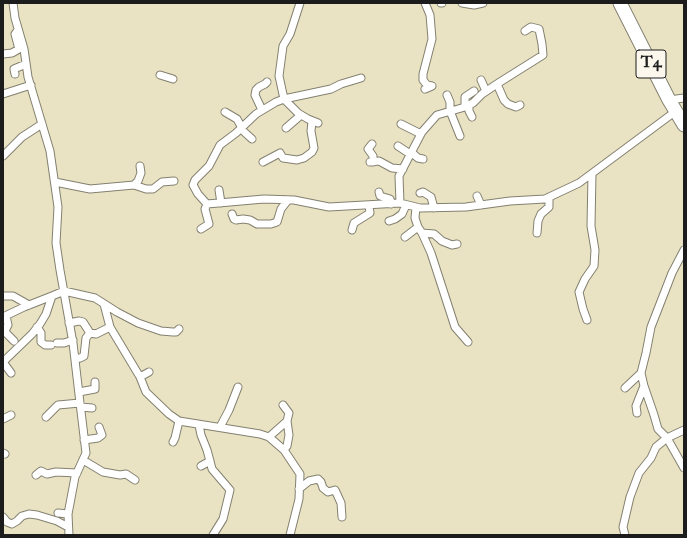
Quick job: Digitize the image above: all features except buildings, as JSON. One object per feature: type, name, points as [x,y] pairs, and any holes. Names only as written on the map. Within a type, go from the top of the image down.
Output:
[{"type":"highway","name":"T4","points":[[620,3],[684,125]]},
{"type":"street","points":[[13,3],[30,85],[50,151],[58,207],[56,243],[73,340],[75,359],[74,374],[81,405],[86,453],[75,477],[68,514],[69,535]]},
{"type":"street","points":[[263,162],[280,153],[283,158],[297,160],[304,158],[312,152],[314,148],[311,132],[315,122],[301,115],[284,98],[279,76],[283,46],[290,34],[300,3]]},
{"type":"street","points":[[425,3],[430,15],[432,34],[423,74],[423,80],[432,86],[425,89]]},
{"type":"street","points":[[462,3],[474,5],[483,3]]},
{"type":"street","points":[[390,221],[395,220],[402,214],[403,204],[399,176],[421,134],[437,115],[473,103],[486,91],[542,55],[542,44],[539,29],[531,27],[525,31]]},
{"type":"street","points":[[3,54],[12,53],[19,49],[15,34],[18,29]]},
{"type":"street","points":[[15,74],[14,69],[26,64]]},
{"type":"street","points":[[160,75],[173,79]]},
{"type":"street","points":[[207,204],[198,194],[193,185],[195,180],[209,166],[220,145],[229,140],[262,110],[284,98],[331,89],[341,84],[361,78]]},
{"type":"street","points":[[481,80],[486,91]]},
{"type":"street","points":[[262,110],[255,95],[256,90],[267,82]]},
{"type":"street","points":[[497,84],[504,100],[508,104],[516,107],[520,105]]},
{"type":"street","points":[[3,94],[30,85]]},
{"type":"street","points":[[472,117],[465,97],[474,91]]},
{"type":"street","points":[[447,95],[450,102],[450,111],[460,136]]},
{"type":"street","points":[[207,204],[264,199],[294,200],[329,208],[403,204],[416,207],[434,208],[466,207],[510,201],[545,199],[579,184],[673,105],[684,98]]},
{"type":"street","points":[[225,112],[237,119],[242,128],[252,139]]},
{"type":"street","points":[[286,128],[301,115]]},
{"type":"street","points":[[3,156],[22,137],[42,124]]},
{"type":"street","points":[[401,124],[421,134]]},
{"type":"street","points":[[372,144],[368,149],[373,156],[371,162],[379,161],[392,168],[403,169]]},
{"type":"street","points":[[398,146],[418,158],[423,159]]},
{"type":"street","points":[[134,185],[138,181],[141,173],[140,166]]},
{"type":"street","points":[[587,320],[579,292],[585,279],[594,266],[595,250],[591,226],[592,174]]},
{"type":"street","points":[[55,182],[90,189],[134,185],[146,189],[152,189],[162,182],[174,181]]},
{"type":"street","points":[[219,190],[221,203]]},
{"type":"street","points":[[379,192],[380,196],[390,199],[391,204]]},
{"type":"street","points":[[420,193],[423,192],[431,197],[434,208]]},
{"type":"street","points":[[477,196],[480,205]]},
{"type":"street","points":[[536,233],[541,214],[549,207],[549,197]]},
{"type":"street","points":[[232,214],[236,220],[243,219],[250,220],[257,224],[271,224],[277,222],[281,209],[288,200]]},
{"type":"street","points":[[201,229],[209,224],[205,209],[207,204]]},
{"type":"street","points":[[352,230],[354,223],[370,213],[369,205]]},
{"type":"street","points":[[416,207],[415,218],[442,284],[455,327],[468,342]]},
{"type":"street","points":[[405,236],[420,230],[434,234],[442,241],[452,245],[458,244]]},
{"type":"street","points":[[684,250],[672,273],[650,327],[641,373],[658,429],[667,438],[684,468]]},
{"type":"street","points":[[14,341],[5,331],[8,325],[4,317],[64,291],[90,296],[138,323],[161,331],[176,332],[178,329]]},
{"type":"street","points":[[3,296],[13,296],[29,305]]},
{"type":"street","points":[[11,373],[3,362],[37,327],[46,314],[52,296]]},
{"type":"street","points":[[104,304],[110,327],[140,376],[146,392],[169,414],[179,421],[260,434],[269,437],[284,450],[300,474],[299,499],[290,535]]},
{"type":"street","points":[[70,323],[79,321],[83,322],[90,333],[96,334],[110,327]]},
{"type":"street","points":[[37,327],[41,333],[40,342],[44,345],[64,343],[73,340]]},
{"type":"street","points":[[75,359],[84,356],[86,338],[90,333]]},
{"type":"street","points":[[140,376],[149,372]]},
{"type":"street","points":[[625,388],[641,373]]},
{"type":"street","points":[[79,392],[95,389],[95,382]]},
{"type":"street","points":[[637,413],[636,406],[644,386]]},
{"type":"street","points":[[220,427],[229,410],[238,387]]},
{"type":"street","points":[[46,417],[58,405],[81,405],[92,408]]},
{"type":"street","points":[[283,405],[289,413],[287,420],[289,435],[287,446],[284,450]]},
{"type":"street","points":[[3,419],[12,415]]},
{"type":"street","points":[[269,437],[287,420]]},
{"type":"street","points":[[173,442],[179,421]]},
{"type":"street","points":[[199,425],[212,470],[230,490],[222,519],[213,535]]},
{"type":"street","points":[[84,440],[98,438],[102,435],[99,427]]},
{"type":"street","points":[[625,535],[623,527],[630,497],[639,473],[651,458],[656,447],[667,438],[684,430]]},
{"type":"street","points":[[83,460],[103,472],[120,475],[126,474],[135,480]]},
{"type":"street","points":[[200,466],[210,460]]},
{"type":"street","points":[[36,475],[41,471],[47,474],[56,472],[77,473]]},
{"type":"street","points":[[298,471],[305,475],[309,481]]},
{"type":"street","points":[[299,489],[309,481],[318,479],[323,488],[328,492],[335,490],[341,503],[342,516]]},
{"type":"street","points":[[58,513],[68,514]]},
{"type":"street","points":[[3,517],[6,522],[12,524],[22,516],[28,514],[37,515],[57,521],[68,527]]}]
